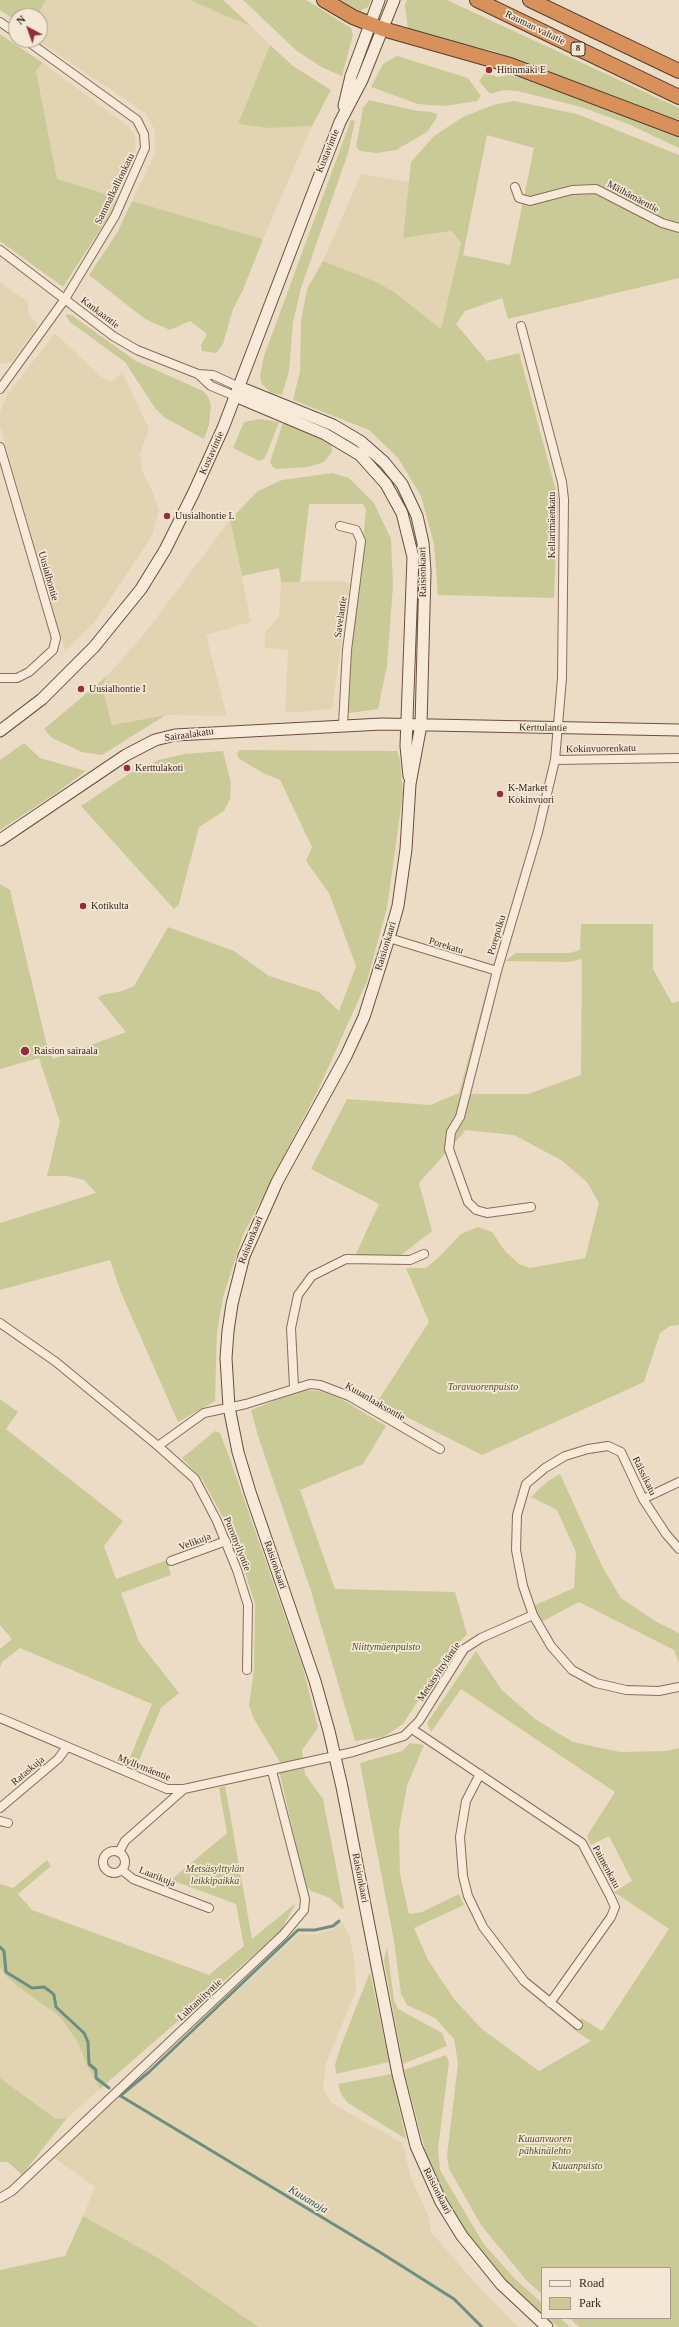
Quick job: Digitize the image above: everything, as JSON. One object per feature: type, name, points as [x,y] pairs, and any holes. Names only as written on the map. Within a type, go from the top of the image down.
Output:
[{"type":"highway","points":[[324,0],[369,24],[510,65],[679,129]]},
{"type":"highway","name":"Rauman valtatie","points":[[477,0],[679,97]]},
{"type":"highway","name":"8","points":[[530,0],[679,71]]},
{"type":"main road","name":"Kustavintie","points":[[340,122],[351,76],[379,0]]},
{"type":"main road","name":"Kustavintie","points":[[0,731],[67,675],[94,647],[140,589],[165,550],[190,501],[237,392],[298,226],[340,122],[362,80],[394,0]]},
{"type":"main road","name":"Raisionkaari","points":[[237,392],[325,434],[360,455],[375,470],[394,497],[409,536],[413,557],[406,725],[406,746],[410,784]]},
{"type":"main road","name":"Raisionkaari","points":[[237,392],[346,432],[384,462],[402,484],[416,516],[424,556],[421,725],[410,784],[402,880],[389,938],[364,1017],[346,1056],[277,1182],[244,1256],[232,1304],[228,1331],[226,1358],[229,1407],[238,1452],[248,1486],[315,1681],[335,1756],[398,2074],[416,2146],[441,2202],[462,2236],[501,2284],[547,2327]]},
{"type":"main road","name":"Sairaalakatu","points":[[0,840],[102,770],[155,740],[195,733],[343,725],[406,725]]},
{"type":"main road","name":"Kerttulantie","points":[[406,725],[679,730]]},
{"type":"street","name":"Sammalkallionkatu","points":[[37,48],[137,120],[144,134],[145,148],[114,216],[65,299]]},
{"type":"street","name":"Mäihämäentie","points":[[515,187],[519,198],[530,201],[572,190],[596,189],[662,223],[679,228]]},
{"type":"street","name":"Kankaantie","points":[[0,250],[113,336],[137,350],[198,374],[211,386],[237,392]]},
{"type":"street","points":[[0,389],[65,299]]},
{"type":"street","name":"Kellarimäenkatu","points":[[521,326],[562,482],[564,499],[562,678],[558,728]]},
{"type":"street","name":"Uusialhontie","points":[[0,446],[56,638],[53,650],[30,672],[17,678],[0,678]]},
{"type":"street","name":"Savelantie","points":[[340,526],[356,530],[361,541],[347,650],[343,725]]},
{"type":"street","name":"Kokinvuorenkatu","points":[[558,728],[555,760],[679,758]]},
{"type":"street","name":"Porepolku","points":[[531,1207],[487,1213],[476,1210],[468,1202],[449,1148],[451,1132],[460,1117],[497,971],[538,832],[555,760]]},
{"type":"street","name":"Porekatu","points":[[389,938],[497,971]]},
{"type":"street","points":[[294,1387],[291,1328],[298,1295],[312,1276],[325,1267],[346,1259],[410,1260],[424,1254]]},
{"type":"street","name":"Puromyllyntie","points":[[0,1323],[56,1362],[158,1446],[195,1479],[226,1541],[248,1605],[247,1670]]},
{"type":"street","name":"Kuuanlaaksontie","points":[[229,1407],[294,1387],[310,1384],[331,1389],[349,1396],[440,1449]]},
{"type":"street","points":[[158,1446],[204,1413],[229,1407]]},
{"type":"street","name":"Rälssikatu","points":[[533,1615],[523,1586],[516,1550],[517,1515],[526,1484],[545,1468],[565,1456],[588,1449],[608,1446],[621,1452],[643,1499],[666,1534],[679,1549]]},
{"type":"street","points":[[643,1499],[679,1482]]},
{"type":"street","name":"Velikuja","points":[[170,1561],[226,1541]]},
{"type":"street","points":[[533,1615],[551,1646],[572,1670],[596,1682],[626,1690],[659,1691],[679,1687]]},
{"type":"street","name":"Metsäsylttyläntie","points":[[335,1756],[395,1741],[404,1736],[412,1729],[464,1649],[481,1638],[533,1615]]},
{"type":"street","name":"Myllymäentie","points":[[0,1718],[168,1789],[184,1789],[272,1771],[335,1756]]},
{"type":"street","name":"Paimenkatu","points":[[412,1729],[582,1843],[615,1907],[610,1917],[550,2003]]},
{"type":"street","name":"Rataskuja","points":[[0,1808],[58,1759],[67,1747]]},
{"type":"street","name":"Luhtaniityntie","points":[[0,2198],[12,2191],[101,2108],[283,1935],[304,1910],[305,1899],[272,1771]]},
{"type":"street","points":[[480,1774],[466,1801],[460,1837],[463,1876],[468,1896],[483,1927],[524,1980],[578,2025]]},
{"type":"street","points":[[119,1852],[124,1841],[184,1789]]},
{"type":"street","points":[[108,1852],[119,1852],[125,1860],[122,1870],[116,1873],[109,1872],[103,1864],[104,1857],[108,1852]]},
{"type":"street","name":"Laarikuja","points":[[122,1870],[133,1879],[209,1908]]},
{"type":"shaded area","points":[[46,0],[190,0],[251,26],[270,45],[238,124],[268,128],[312,126],[263,239],[132,201],[155,154],[155,130],[145,113],[48,47],[48,8],[42,8]]},
{"type":"shaded area","points":[[43,63],[128,126],[135,136],[136,149],[116,197],[57,179],[36,69]]},
{"type":"shaded area","points":[[361,174],[410,182],[403,238],[452,231],[461,243],[441,329],[393,291],[372,280],[323,261]]},
{"type":"shaded area","points":[[0,282],[28,302],[28,313],[38,325],[12,362],[0,364]]},
{"type":"shaded area","points":[[55,333],[100,376],[111,382],[122,372],[149,429],[140,454],[142,471],[152,490],[159,510],[152,536],[94,623],[65,651],[0,426],[0,412],[7,395]]},
{"type":"shaded area","points":[[230,520],[251,622],[206,635],[227,716],[166,715],[112,725],[102,686],[107,676],[145,633]]},
{"type":"shaded area","points":[[342,581],[350,584],[332,709],[285,713],[288,650],[265,648],[265,633],[279,616],[281,582]]},
{"type":"shaded area","points":[[342,1921],[350,1937],[355,1964],[356,1991],[326,2063],[323,2089],[333,2104],[401,2142],[404,2148],[410,2175],[428,2215],[431,2232],[476,2284],[518,2327],[259,2327],[160,2259],[83,2216],[95,2187],[53,2157],[109,2103],[128,2092],[149,2074],[298,1934],[316,1934],[333,1929]]},
{"type":"shaded area","points":[[0,1965],[6,1976],[17,1986],[59,2016],[77,2041],[89,2069],[100,2089],[67,2118],[56,2120],[0,2078]]},
{"type":"green space","points":[[0,0],[46,0],[42,8],[8,8],[8,16],[0,10]]},
{"type":"green space","points":[[190,0],[223,0],[251,26],[219,13]]},
{"type":"green space","points":[[243,0],[306,0],[351,28],[353,35],[342,76],[323,68],[297,51]]},
{"type":"green space","points":[[338,0],[371,0],[368,7],[360,11]]},
{"type":"green space","points":[[407,0],[447,0],[679,108],[679,121],[493,51],[408,30],[405,5]]},
{"type":"green space","points":[[0,34],[8,39],[8,48],[21,48],[43,63],[36,70],[57,179],[116,197],[109,216],[63,287],[0,241]]},
{"type":"green space","points":[[270,45],[293,66],[331,90],[312,126],[268,128],[238,124]]},
{"type":"green space","points":[[397,56],[468,78],[481,96],[477,101],[444,106],[418,104],[371,87],[383,64]]},
{"type":"green space","points":[[485,73],[498,77],[508,75],[538,81],[596,103],[679,137],[679,148],[628,124],[581,107],[518,91],[504,90],[490,94],[479,81]]},
{"type":"green space","points":[[369,100],[418,111],[431,112],[437,114],[436,119],[427,132],[396,150],[377,153],[360,151],[356,147],[363,108]]},
{"type":"green space","points":[[514,101],[577,114],[679,155],[679,278],[508,319],[502,298],[465,311],[456,324],[487,361],[519,353],[558,498],[554,598],[438,595],[434,544],[421,496],[398,458],[369,430],[293,400],[300,371],[301,321],[307,289],[323,261],[372,280],[393,291],[441,329],[461,243],[452,231],[403,238],[411,162],[434,136],[463,117],[493,105]],"holes":[[[487,135],[534,148],[510,265],[463,255]]]},
{"type":"green space","points":[[351,120],[355,121],[348,153],[301,288],[293,322],[289,371],[282,395],[271,393],[262,384],[260,376],[264,356]]},
{"type":"green space","points":[[132,201],[263,239],[243,290],[233,309],[223,344],[216,353],[202,351],[201,345],[207,334],[190,321],[170,330],[145,319],[89,275],[117,233]]},
{"type":"green space","points":[[67,314],[73,316],[136,361],[203,391],[209,398],[211,406],[209,425],[204,439],[165,418],[155,408],[125,362],[70,322],[66,316]]},
{"type":"green space","points":[[259,419],[279,422],[264,459],[259,461],[233,448],[244,422]]},
{"type":"green space","points":[[283,423],[331,442],[332,452],[324,462],[308,467],[277,469],[273,467],[270,462]]},
{"type":"green space","points":[[332,473],[349,478],[374,503],[391,539],[393,585],[387,666],[378,709],[349,713],[346,707],[366,510],[363,504],[309,504],[300,582],[281,582],[279,568],[242,576],[230,520],[258,491],[282,480]]},
{"type":"green space","points":[[107,676],[102,686],[112,725],[166,715],[102,755],[82,752],[52,738],[44,729]]},
{"type":"green space","points":[[24,743],[40,758],[86,771],[55,794],[0,830],[0,760]]},
{"type":"green space","points":[[240,750],[397,751],[400,760],[403,793],[387,908],[367,981],[319,1088],[243,1235],[223,1297],[217,1332],[215,1401],[178,1422],[120,1290],[110,1260],[0,1290],[0,1223],[96,1193],[84,1180],[68,1176],[47,1176],[60,1122],[39,1058],[0,1069],[0,884],[10,890],[46,1042],[53,1059],[126,1032],[98,998],[102,995],[122,991],[134,986],[168,927],[234,951],[269,976],[319,992],[339,1011],[356,966],[329,893],[306,861],[312,847],[280,780],[263,773],[238,758],[237,753]]},
{"type":"green space","points":[[223,751],[231,783],[230,799],[224,811],[199,827],[179,904],[174,909],[81,806],[133,771],[159,760],[184,754]]},
{"type":"green space","name":"Toravuorenpuisto","points":[[581,924],[653,924],[653,969],[672,1003],[679,1001],[679,1325],[670,1326],[660,1333],[644,1382],[482,1455],[377,1402],[429,1322],[406,1268],[426,1268],[461,1234],[478,1227],[492,1232],[505,1251],[519,1264],[530,1268],[585,1258],[599,1203],[587,1182],[561,1160],[514,1135],[466,1130],[419,1183],[432,1231],[401,1255],[354,1258],[379,1204],[311,1169],[347,1099],[430,1105],[459,1093],[487,989],[496,996],[469,1094],[528,1094],[581,1075],[582,959],[570,962],[505,961],[516,953],[569,953],[580,950]]},
{"type":"green space","name":"Niittymäenpuisto","points":[[301,1390],[320,1391],[338,1397],[386,1426],[363,1464],[300,1490],[335,1589],[455,1592],[467,1634],[448,1655],[403,1724],[383,1737],[355,1741],[311,1591],[258,1436],[251,1410]]},
{"type":"green space","points":[[0,1399],[18,1412],[6,1429],[123,1521],[104,1546],[116,1579],[167,1560],[171,1575],[121,1593],[139,1642],[179,1693],[161,1708],[138,1763],[129,1760],[152,1704],[20,1648],[2,1662],[0,1668],[0,1649],[12,1639],[0,1625]]},
{"type":"green space","points":[[215,1431],[220,1433],[230,1459],[303,1668],[318,1728],[302,1750],[305,1774],[323,1799],[344,1908],[342,1909],[330,1898],[311,1891],[305,1885],[279,1770],[280,1762],[254,1719],[249,1706],[254,1669],[255,1604],[244,1569],[225,1521],[202,1479],[182,1458]]},
{"type":"green space","points":[[560,1474],[602,1566],[621,1598],[655,1621],[679,1633],[679,1663],[674,1650],[579,1602],[541,1622],[533,1606],[574,1588],[576,1552],[557,1510],[531,1497],[548,1481]]},
{"type":"green space","name":"Kuuanpuisto","points":[[476,1651],[501,1689],[535,1719],[573,1742],[620,1752],[666,1751],[679,1748],[679,2327],[580,2327],[570,2319],[671,2319],[671,2267],[541,2267],[541,2293],[527,2281],[481,2225],[449,2169],[447,2155],[458,2064],[454,2039],[435,2018],[407,2005],[401,1994],[394,1941],[360,1763],[402,1751],[410,1743],[424,1745],[407,1786],[399,1830],[400,1874],[409,1914],[422,1912],[459,1894],[464,1905],[414,1928],[428,1960],[454,1999],[482,2029],[539,2071],[591,2041],[573,2029],[581,2018],[602,2031],[669,1929],[614,1892],[632,1881],[609,1836],[591,1845],[587,1836],[615,1792],[461,1689],[431,1732],[427,1723]]},
{"type":"green space","name":"Metsäsylttylän leikkipaikka","points":[[225,1786],[252,1939],[296,1903],[280,1932],[100,2089],[89,2069],[77,2041],[59,2016],[17,1986],[6,1976],[0,1966],[0,1884],[13,1888],[47,1860],[51,1866],[18,1894],[32,1910],[209,1975],[244,1946],[236,1904],[171,1880],[227,1833],[219,1788]]},
{"type":"green space","points":[[387,1946],[394,2000],[398,2009],[442,2033],[447,2046],[403,2064],[384,1961]]},
{"type":"green space","points":[[370,1972],[389,2062],[336,2074],[335,2064],[342,2043]]},
{"type":"green space","points":[[446,2055],[449,2062],[438,2149],[440,2170],[483,2243],[515,2279],[541,2302],[541,2313],[509,2284],[469,2237],[449,2205],[427,2157],[404,2070]]},
{"type":"green space","points":[[392,2074],[406,2139],[348,2103],[341,2094],[338,2084]]},
{"type":"green space","points":[[0,2078],[56,2119],[67,2118],[22,2175],[8,2162],[0,2162]]},
{"type":"green space","points":[[83,2216],[160,2259],[259,2327],[0,2327],[0,2270],[65,2256]]},
{"type":"green space","points":[[548,2319],[561,2319],[570,2327],[558,2327]]},
{"type":"waterway","points":[[120,2096],[149,2072],[298,1930],[315,1930],[333,1926],[339,1921]]},
{"type":"waterway","name":"Kuuanoja","points":[[0,1947],[4,1951],[6,1972],[32,1988],[44,1987],[51,1992],[54,1995],[56,2007],[84,2033],[88,2042],[89,2064],[96,2070],[96,2078],[109,2088]]},
{"type":"waterway","name":"Kuuanoja","points":[[119,2095],[378,2251],[454,2299],[482,2327]]},
{"type":"place","name":"Hitinmäki E","points":[[489,70]]},
{"type":"place","name":"Uusialhontie L","points":[[167,516]]},
{"type":"place","name":"Uusialhontie I","points":[[81,689]]},
{"type":"place","name":"Kerttulakoti","points":[[127,768]]},
{"type":"place","name":"K-Market Kokinvuori","points":[[500,794]]},
{"type":"place","name":"Kotikulta","points":[[83,906]]},
{"type":"place","name":"Raision sairaala","points":[[25,1051]]},
{"type":"park label","name":"Kuuanvuoren pähkinälehto","points":[[545,2144]]}]
